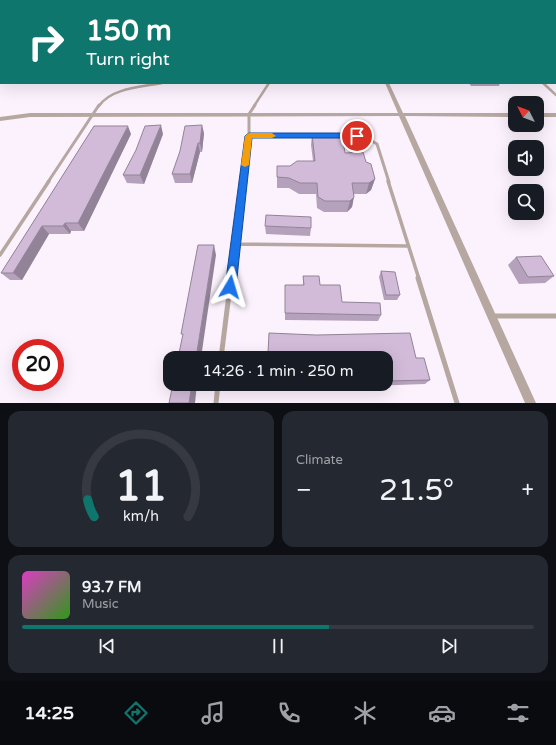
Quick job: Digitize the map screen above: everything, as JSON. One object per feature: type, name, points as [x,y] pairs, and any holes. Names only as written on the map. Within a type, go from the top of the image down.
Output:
[{"type":"street","points":[[388,84],[531,403]]},
{"type":"street","points":[[0,119],[30,115],[508,115]]},
{"type":"street","points":[[544,115],[556,115]]},
{"type":"lane","points":[[0,254],[102,103],[116,92],[157,84]]},
{"type":"lane","points":[[222,351],[249,136],[249,114],[268,84]]},
{"type":"lane","points":[[544,84],[556,95]]},
{"type":"lane","points":[[249,136],[319,136]]},
{"type":"lane","points":[[334,136],[357,136],[369,138],[376,144],[457,403]]},
{"type":"lane","points":[[236,244],[408,246]]},
{"type":"lane","points":[[492,316],[556,316]]},
{"type":"lane","points":[[216,403],[217,391]]},
{"type":"building","points":[[161,125],[140,175],[123,175],[136,150],[145,126]]},
{"type":"building","points":[[202,125],[200,143],[198,143],[190,174],[172,174],[180,151],[185,126]]},
{"type":"building","points":[[94,126],[128,126],[78,223],[65,223],[63,226],[42,226],[13,273],[1,273]]},
{"type":"building","points":[[312,134],[342,134],[345,153],[363,152],[366,162],[371,164],[375,179],[369,183],[352,183],[354,197],[350,201],[325,201],[318,197],[317,183],[300,183],[289,178],[277,177],[277,166],[290,166],[297,161],[315,161]]},
{"type":"building","points":[[266,215],[311,217],[311,228],[265,226]]},
{"type":"building","points":[[198,245],[214,245],[197,351],[179,351],[183,334],[181,334]]},
{"type":"building","points":[[541,256],[554,276],[528,277],[516,257]]},
{"type":"building","points":[[381,271],[395,272],[400,295],[386,295]]},
{"type":"building","points":[[303,276],[319,276],[320,285],[340,285],[342,302],[380,303],[381,315],[285,313],[285,285],[304,285]]},
{"type":"building","points":[[269,333],[316,335],[410,333],[416,358],[424,358],[430,380],[393,381],[393,351],[268,351]]},
{"type":"building","points":[[172,391],[191,391],[189,403],[169,403]]},
{"type":"slow traffic","points":[[245,165],[249,136],[272,136]]},
{"type":"route","points":[[230,287],[249,136],[357,136]]}]
